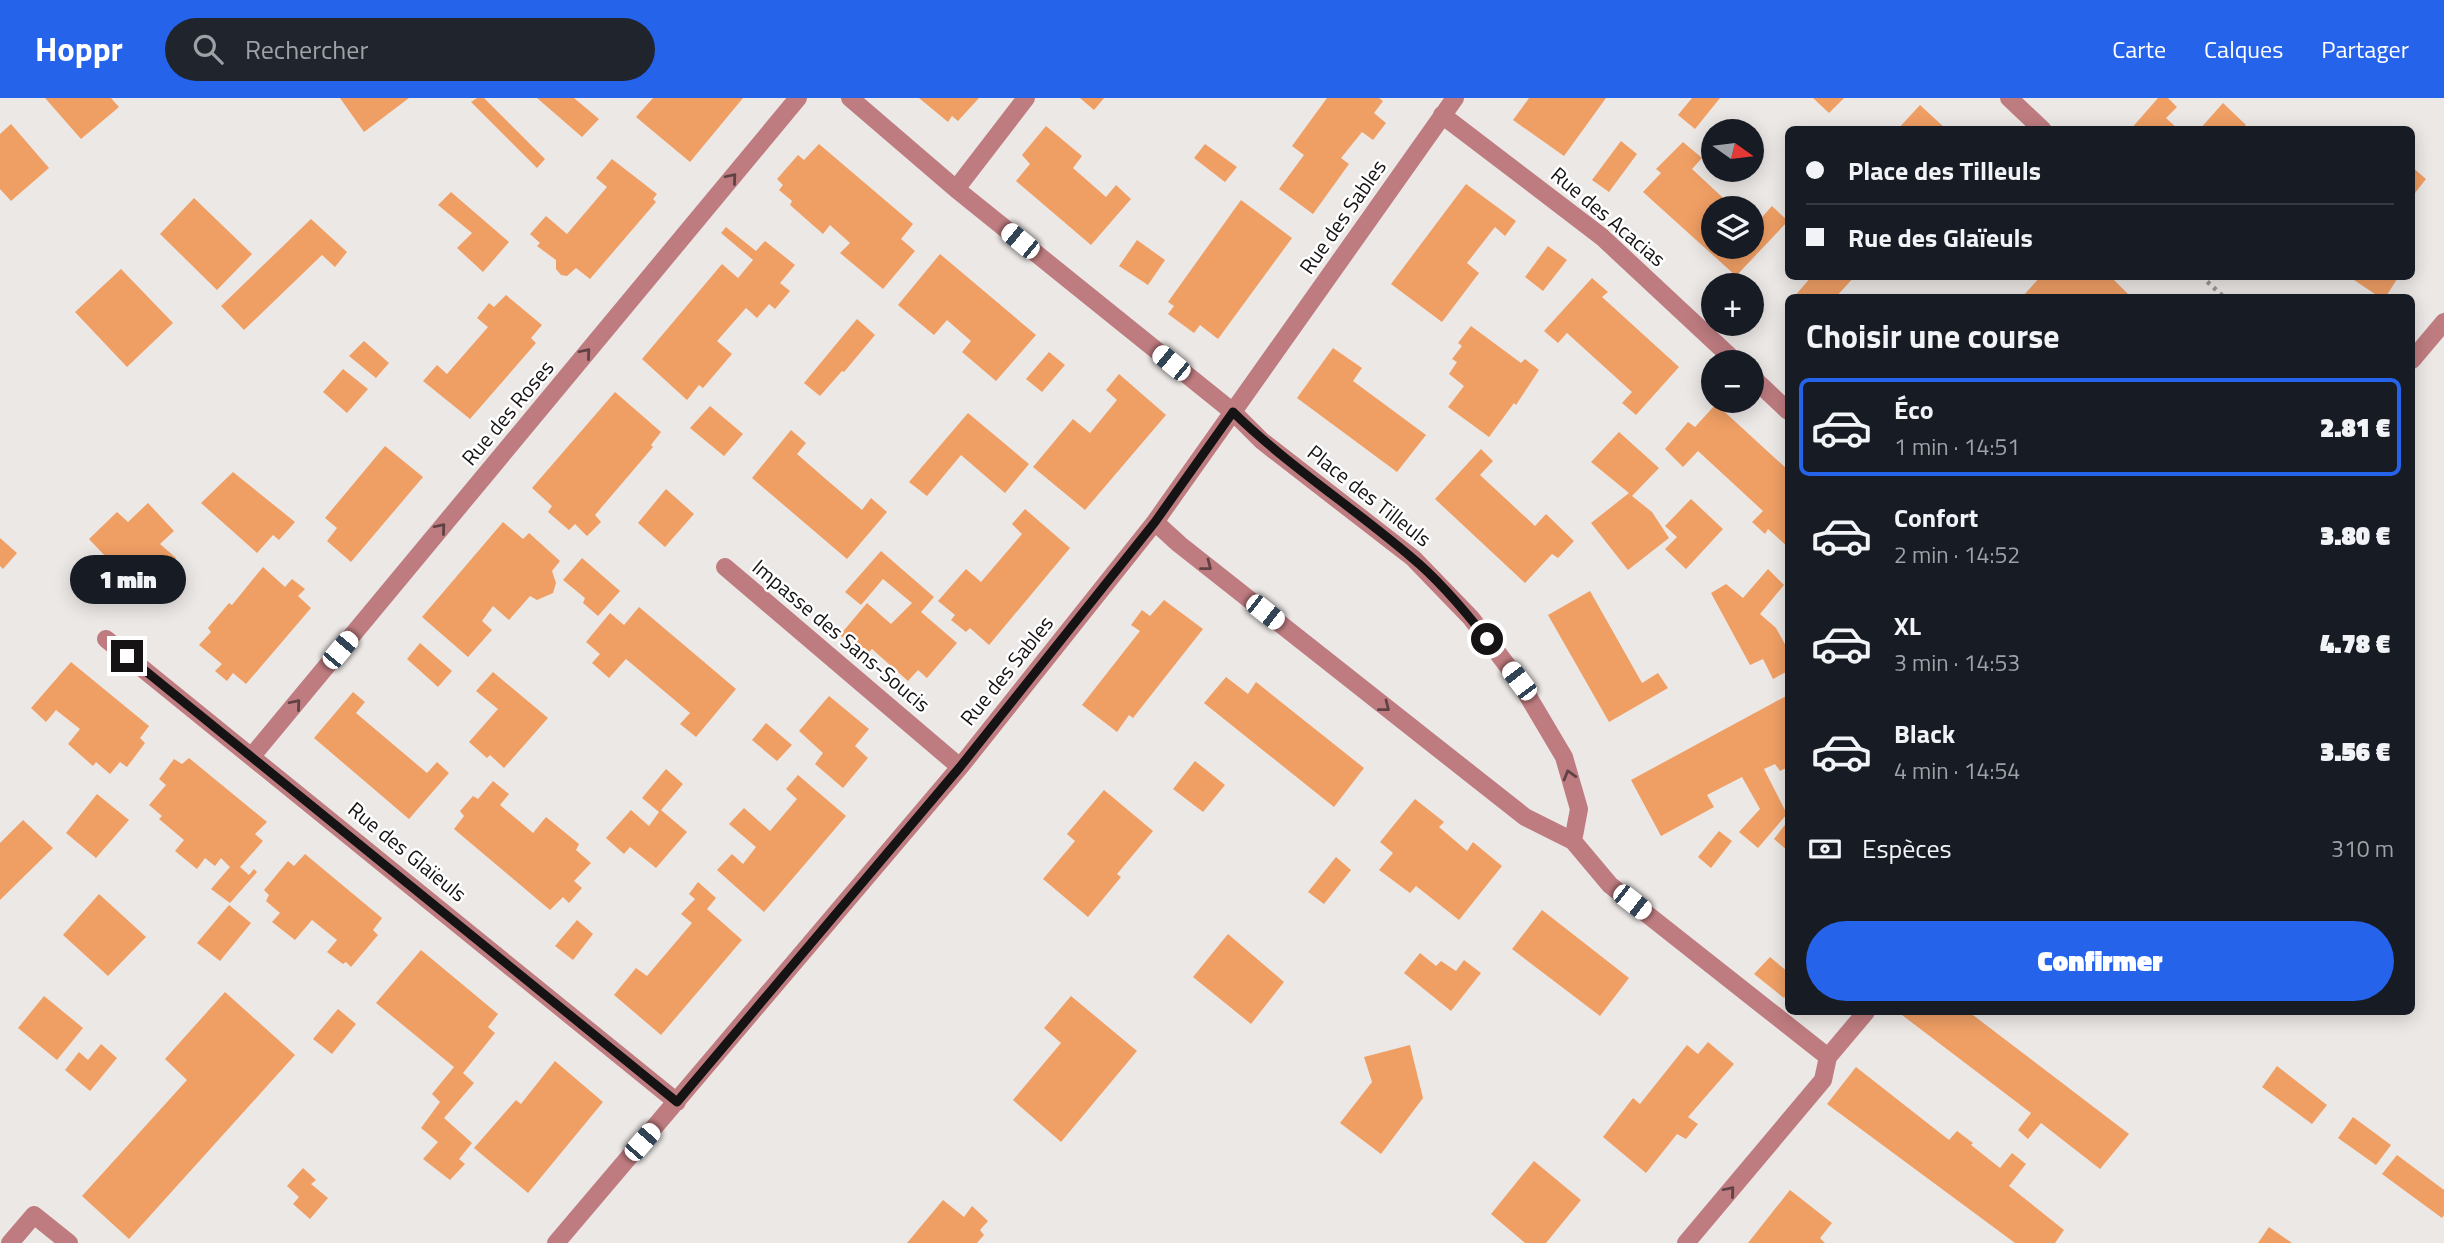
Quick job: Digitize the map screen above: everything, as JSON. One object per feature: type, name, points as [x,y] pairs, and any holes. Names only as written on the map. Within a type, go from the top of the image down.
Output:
[{"type":"street","name":"Rue des Roses","points":[[253,756],[798,98]]},
{"type":"street","name":"Place des Tilleuls","points":[[850,98],[956,189],[1233,412],[1262,440],[1413,558],[1471,618],[1519,681],[1564,757],[1579,809],[1573,841]]},
{"type":"street","points":[[956,189],[1026,98]]},
{"type":"street","name":"Rue des Sables","points":[[556,1243],[960,767],[1155,522],[1455,98]]},
{"type":"street","points":[[2009,98],[2039,126]]},
{"type":"street","name":"Rue des Acacias","points":[[1443,115],[1602,237],[1723,350]]},
{"type":"street","points":[[2415,356],[2444,322]]},
{"type":"street","points":[[1764,388],[1785,408]]},
{"type":"street","points":[[1155,522],[1190,553],[1525,817],[1573,841],[1610,885],[1828,1057]]},
{"type":"street","name":"Impasse des Sans-Soucis","points":[[725,567],[960,767]]},
{"type":"street","name":"Rue des Glaïeuls","points":[[106,639],[677,1102]]},
{"type":"street","points":[[1686,1243],[1823,1080],[1828,1057],[1863,1015]]},
{"type":"street","points":[[10,1243],[34,1215],[69,1243]]},
{"type":"path","points":[[2205,280],[2221,294]]},
{"type":"building","points":[[45,98],[111,98],[119,107],[81,139]]},
{"type":"building","points":[[340,98],[409,98],[364,132]]},
{"type":"building","points":[[484,98],[545,159],[537,168],[471,102]]},
{"type":"building","points":[[537,98],[574,98],[599,119],[582,137]]},
{"type":"building","points":[[653,98],[743,98],[690,162],[636,117]]},
{"type":"building","points":[[919,98],[979,98],[958,121],[952,116],[948,122]]},
{"type":"building","points":[[1080,98],[1104,98],[1094,110]]},
{"type":"building","points":[[1327,98],[1379,98],[1383,101],[1374,113],[1386,123],[1373,140],[1362,132],[1341,158],[1349,164],[1313,214],[1279,189],[1304,155],[1292,146]]},
{"type":"building","points":[[1529,98],[1606,98],[1564,156],[1513,120]]},
{"type":"building","points":[[1692,98],[1720,98],[1695,129],[1678,115]]},
{"type":"building","points":[[1813,98],[1844,98],[1829,113]]},
{"type":"building","points":[[2158,98],[2168,98],[2177,107],[2166,118],[2175,126],[2134,126]]},
{"type":"building","points":[[2223,103],[2246,125],[2245,126],[2203,126]]},
{"type":"building","points":[[1920,105],[1943,126],[1901,126]]},
{"type":"building","points":[[11,124],[49,168],[11,201],[0,189],[0,134]]},
{"type":"building","points":[[1046,126],[1082,156],[1073,168],[1106,197],[1116,185],[1131,199],[1091,245],[1016,181],[1030,164],[1022,155]]},
{"type":"building","points":[[1621,141],[1637,154],[1609,192],[1592,180]]},
{"type":"building","points":[[1683,142],[1701,157],[1692,169],[1701,177],[1701,182],[1706,182],[1721,196],[1701,196],[1701,244],[1643,192],[1661,173],[1656,169]]},
{"type":"building","points":[[819,144],[913,224],[901,239],[915,251],[883,289],[840,253],[850,243],[830,225],[823,234],[790,205],[792,201],[779,190],[783,185],[777,179],[798,155],[804,160]]},
{"type":"building","points":[[1205,144],[1237,167],[1225,182],[1194,158]]},
{"type":"building","points":[[612,159],[657,194],[653,199],[656,202],[590,279],[576,268],[567,276],[561,275],[556,269],[556,260],[537,246],[540,243],[530,234],[546,216],[567,234],[607,187],[596,178]]},
{"type":"building","points":[[2415,170],[2426,179],[2415,193]]},
{"type":"building","points":[[1466,184],[1516,221],[1505,236],[1495,227],[1467,263],[1479,273],[1442,322],[1391,284]]},
{"type":"building","points":[[451,192],[509,242],[483,272],[457,248],[472,233],[438,205]]},
{"type":"building","points":[[194,198],[252,254],[217,290],[160,234]]},
{"type":"building","points":[[1241,200],[1292,238],[1218,339],[1200,325],[1194,333],[1168,314],[1174,306],[1168,302]]},
{"type":"building","points":[[1772,206],[1785,218],[1785,224],[1764,246],[1764,215]]},
{"type":"building","points":[[311,219],[347,252],[335,267],[322,255],[244,330],[221,306]]},
{"type":"building","points":[[726,227],[756,251],[765,241],[795,265],[780,283],[790,291],[775,309],[769,304],[757,318],[746,308],[717,341],[732,354],[703,388],[699,385],[687,400],[642,359],[722,264],[738,278],[753,260],[721,233]]},
{"type":"building","points":[[1137,240],[1165,260],[1148,285],[1119,266]]},
{"type":"building","points":[[1548,246],[1567,260],[1543,291],[1525,277]]},
{"type":"building","points":[[940,254],[1036,335],[996,381],[962,352],[971,341],[947,320],[934,335],[898,305]]},
{"type":"building","points":[[1717,259],[1752,259],[1739,273],[1733,273]]},
{"type":"building","points":[[121,269],[173,323],[127,367],[75,312]]},
{"type":"building","points":[[1592,278],[1608,292],[1602,297],[1679,367],[1636,415],[1622,403],[1632,392],[1567,333],[1558,343],[1544,331]]},
{"type":"building","points":[[1809,280],[1851,280],[1839,294],[1796,294]]},
{"type":"building","points":[[2037,280],[2114,280],[2128,294],[2025,294]]},
{"type":"building","points":[[2354,280],[2396,280],[2388,294],[2375,294]]},
{"type":"building","points":[[506,295],[542,325],[531,338],[536,343],[470,419],[423,381],[437,365],[447,374],[488,327],[477,318],[489,303],[494,307]]},
{"type":"building","points":[[857,319],[875,335],[820,396],[804,383]]},
{"type":"building","points":[[1471,326],[1521,363],[1525,359],[1539,370],[1516,405],[1514,403],[1489,437],[1448,407],[1464,386],[1449,374],[1457,362],[1452,359],[1462,346],[1458,343]]},
{"type":"building","points":[[364,341],[389,363],[376,378],[349,356]]},
{"type":"building","points":[[1333,348],[1362,368],[1353,381],[1426,435],[1397,472],[1297,398]]},
{"type":"building","points":[[1049,352],[1065,365],[1042,392],[1026,379]]},
{"type":"building","points":[[343,369],[368,389],[347,413],[323,392]]},
{"type":"building","points":[[1119,374],[1166,415],[1085,510],[1033,467],[1073,419],[1090,433],[1117,400],[1106,390]]},
{"type":"building","points":[[615,392],[661,432],[651,445],[653,447],[595,515],[601,522],[587,536],[575,524],[569,530],[548,512],[552,506],[532,488]]},
{"type":"building","points":[[710,406],[743,434],[724,456],[690,428]]},
{"type":"building","points":[[968,413],[1029,464],[1005,493],[961,455],[927,496],[909,482]]},
{"type":"building","points":[[1708,413],[1726,413],[1785,467],[1785,544],[1768,529],[1765,534],[1752,522],[1763,511],[1698,451],[1683,467],[1665,449],[1688,422],[1695,427]]},
{"type":"building","points":[[791,430],[806,443],[797,454],[828,481],[862,510],[871,498],[887,512],[847,559],[752,478]]},
{"type":"building","points":[[1619,432],[1659,468],[1632,496],[1652,512],[1669,538],[1628,570],[1591,523],[1629,493],[1591,462]]},
{"type":"building","points":[[385,446],[423,477],[351,562],[327,541],[337,528],[325,518]]},
{"type":"building","points":[[1481,449],[1493,461],[1480,475],[1535,526],[1546,514],[1574,541],[1558,558],[1552,554],[1525,583],[1435,499]]},
{"type":"building","points":[[233,472],[295,522],[279,540],[273,535],[257,553],[201,503]]},
{"type":"building","points":[[666,489],[694,514],[665,547],[638,523]]},
{"type":"building","points":[[1691,499],[1723,529],[1686,569],[1665,549],[1677,537],[1665,526]]},
{"type":"building","points":[[148,503],[174,531],[160,544],[176,558],[140,593],[89,539],[117,512],[128,522]]},
{"type":"building","points":[[1025,509],[1070,548],[989,645],[970,628],[966,632],[951,620],[955,615],[938,601],[966,569],[981,582],[1022,534],[1012,524]]},
{"type":"building","points":[[503,522],[523,539],[529,533],[560,561],[552,571],[556,583],[553,593],[537,600],[530,596],[509,620],[493,606],[482,621],[492,630],[468,657],[422,617]]},
{"type":"building","points":[[0,538],[17,553],[3,569],[0,566]]},
{"type":"building","points":[[881,551],[934,597],[921,612],[957,643],[927,678],[918,670],[908,681],[872,649],[865,656],[840,635],[867,603],[891,624],[912,603],[883,579],[861,605],[845,592]]},
{"type":"building","points":[[582,558],[620,591],[598,616],[583,603],[585,598],[563,580]]},
{"type":"building","points":[[263,567],[285,587],[292,579],[305,589],[298,596],[311,608],[246,684],[233,673],[227,681],[215,671],[222,664],[199,645],[211,632],[208,628],[229,603],[232,605]]},
{"type":"building","points":[[1768,569],[1784,585],[1760,614],[1776,628],[1785,644],[1785,673],[1773,679],[1763,659],[1750,665],[1711,593],[1726,584],[1743,598]]},
{"type":"building","points":[[1590,591],[1642,683],[1658,673],[1668,688],[1609,722],[1548,615]]},
{"type":"building","points":[[1164,600],[1203,629],[1133,718],[1129,715],[1117,732],[1082,705],[1140,631],[1131,625],[1142,610],[1150,616]]},
{"type":"building","points":[[639,607],[736,689],[696,737],[680,724],[690,713],[626,659],[609,678],[592,663],[600,654],[586,642],[610,613],[624,625]]},
{"type":"building","points":[[420,643],[452,671],[438,687],[407,659]]},
{"type":"building","points":[[71,662],[149,726],[140,738],[145,743],[127,767],[120,762],[110,774],[96,762],[93,766],[68,744],[80,729],[56,710],[46,722],[31,708]]},
{"type":"building","points":[[493,672],[548,718],[504,768],[490,755],[487,758],[469,742],[498,709],[476,691]]},
{"type":"building","points":[[1226,677],[1248,694],[1256,682],[1364,768],[1334,807],[1204,703]]},
{"type":"building","points":[[353,692],[365,702],[356,713],[427,773],[437,762],[449,773],[409,819],[314,738]]},
{"type":"building","points":[[829,696],[869,729],[855,746],[868,758],[843,788],[815,764],[823,753],[799,731]]},
{"type":"building","points":[[1785,697],[1785,768],[1780,771],[1775,764],[1764,769],[1785,810],[1785,816],[1758,848],[1739,832],[1760,809],[1742,777],[1707,795],[1714,807],[1661,836],[1631,780]]},
{"type":"building","points":[[766,723],[792,745],[777,761],[752,740]]},
{"type":"building","points":[[189,758],[267,822],[255,834],[263,841],[240,867],[249,875],[254,869],[257,872],[230,903],[211,889],[230,867],[221,858],[215,866],[205,858],[197,869],[175,851],[184,840],[159,819],[162,816],[149,805],[166,785],[159,779],[174,759],[182,764]]},
{"type":"building","points":[[1195,761],[1225,785],[1203,812],[1173,789]]},
{"type":"building","points":[[666,769],[683,784],[661,810],[687,832],[656,868],[630,847],[624,854],[606,838],[631,810],[649,826],[659,812],[642,798]]},
{"type":"building","points":[[798,775],[846,816],[764,912],[717,870],[732,854],[743,864],[756,847],[729,824],[744,808],[770,831],[797,799],[786,789]]},
{"type":"building","points":[[493,781],[509,794],[500,805],[533,833],[546,817],[579,844],[576,850],[591,863],[574,881],[582,888],[569,903],[563,897],[550,910],[454,829],[464,816],[460,811],[473,796],[478,799]]},
{"type":"building","points":[[1104,790],[1153,831],[1117,874],[1121,877],[1088,917],[1043,879],[1075,841],[1067,834]]},
{"type":"building","points":[[97,794],[129,820],[96,858],[66,833]]},
{"type":"building","points":[[1415,799],[1444,822],[1439,827],[1467,851],[1473,842],[1502,866],[1459,920],[1416,886],[1410,893],[1379,870],[1393,853],[1380,842]]},
{"type":"building","points":[[23,820],[53,848],[0,900],[0,843]]},
{"type":"building","points":[[1785,825],[1785,848],[1774,839]]},
{"type":"building","points":[[1719,831],[1732,841],[1711,868],[1698,857]]},
{"type":"building","points":[[305,854],[382,918],[373,930],[378,935],[351,967],[327,952],[337,940],[312,920],[295,940],[272,922],[280,913],[266,901],[269,895],[264,890],[288,861],[294,866]]},
{"type":"building","points":[[1336,857],[1351,870],[1324,904],[1308,892]]},
{"type":"building","points":[[698,882],[716,898],[707,909],[742,940],[661,1035],[614,995],[636,968],[647,976],[692,923],[681,914],[695,899],[689,894]]},
{"type":"building","points":[[99,894],[146,937],[108,976],[63,935]]},
{"type":"building","points":[[229,905],[251,923],[220,961],[197,943]]},
{"type":"building","points":[[1542,910],[1629,978],[1600,1016],[1512,949]]},
{"type":"building","points":[[577,920],[593,934],[573,960],[555,946]]},
{"type":"building","points":[[1228,934],[1284,982],[1251,1024],[1193,977]]},
{"type":"building","points":[[421,950],[498,1014],[488,1027],[495,1033],[463,1073],[474,1083],[444,1118],[472,1143],[459,1159],[465,1164],[450,1180],[423,1159],[438,1142],[421,1128],[440,1102],[432,1094],[454,1067],[376,1003]]},
{"type":"building","points":[[1420,953],[1436,966],[1441,961],[1456,971],[1464,960],[1481,973],[1451,1011],[1404,973]]},
{"type":"building","points":[[1770,957],[1785,970],[1785,997],[1784,998],[1754,974]]},
{"type":"building","points":[[225,992],[295,1055],[129,1239],[82,1196],[187,1080],[165,1059]]},
{"type":"building","points":[[44,996],[83,1028],[57,1060],[18,1028]]},
{"type":"building","points":[[1071,996],[1137,1051],[1061,1142],[1013,1100],[1061,1043],[1044,1028]]},
{"type":"building","points":[[338,1009],[356,1024],[332,1054],[313,1039]]},
{"type":"building","points":[[1902,1015],[1973,1015],[2129,1134],[2100,1169],[2041,1123],[2028,1139],[2018,1130],[2031,1113]]},
{"type":"building","points":[[1708,1042],[1734,1064],[1688,1117],[1698,1124],[1686,1139],[1677,1134],[1646,1173],[1603,1137],[1633,1098],[1640,1104],[1687,1045],[1698,1054]]},
{"type":"building","points":[[101,1044],[117,1058],[90,1091],[65,1070],[79,1052],[88,1060]]},
{"type":"building","points":[[1410,1045],[1423,1098],[1381,1154],[1340,1123],[1372,1082],[1364,1057]]},
{"type":"building","points":[[555,1061],[603,1102],[528,1193],[474,1148],[516,1100],[521,1104]]},
{"type":"building","points":[[2277,1066],[2327,1105],[2312,1124],[2262,1087]]},
{"type":"building","points":[[1856,1067],[1949,1140],[1957,1131],[2000,1168],[2012,1153],[2026,1164],[2009,1186],[2064,1230],[2055,1243],[2015,1243],[1827,1104]]},
{"type":"building","points":[[2353,1117],[2391,1145],[2376,1165],[2338,1138]]},
{"type":"building","points":[[2397,1155],[2444,1190],[2442,1218],[2382,1174]]},
{"type":"building","points":[[1534,1161],[1581,1200],[1546,1243],[1525,1243],[1491,1214]]},
{"type":"building","points":[[303,1168],[316,1180],[311,1184],[328,1198],[310,1219],[293,1204],[299,1197],[287,1186]]},
{"type":"building","points":[[1790,1190],[1832,1223],[1820,1238],[1825,1243],[1748,1243]]},
{"type":"building","points":[[943,1200],[964,1217],[972,1206],[988,1221],[980,1230],[984,1235],[977,1243],[907,1243]]},
{"type":"building","points":[[2269,1227],[2292,1243],[2258,1243]]},
{"type":"route","points":[[127,656],[677,1102],[960,767],[1155,522],[1233,412],[1262,440],[1413,558],[1471,618],[1487,639]]}]
